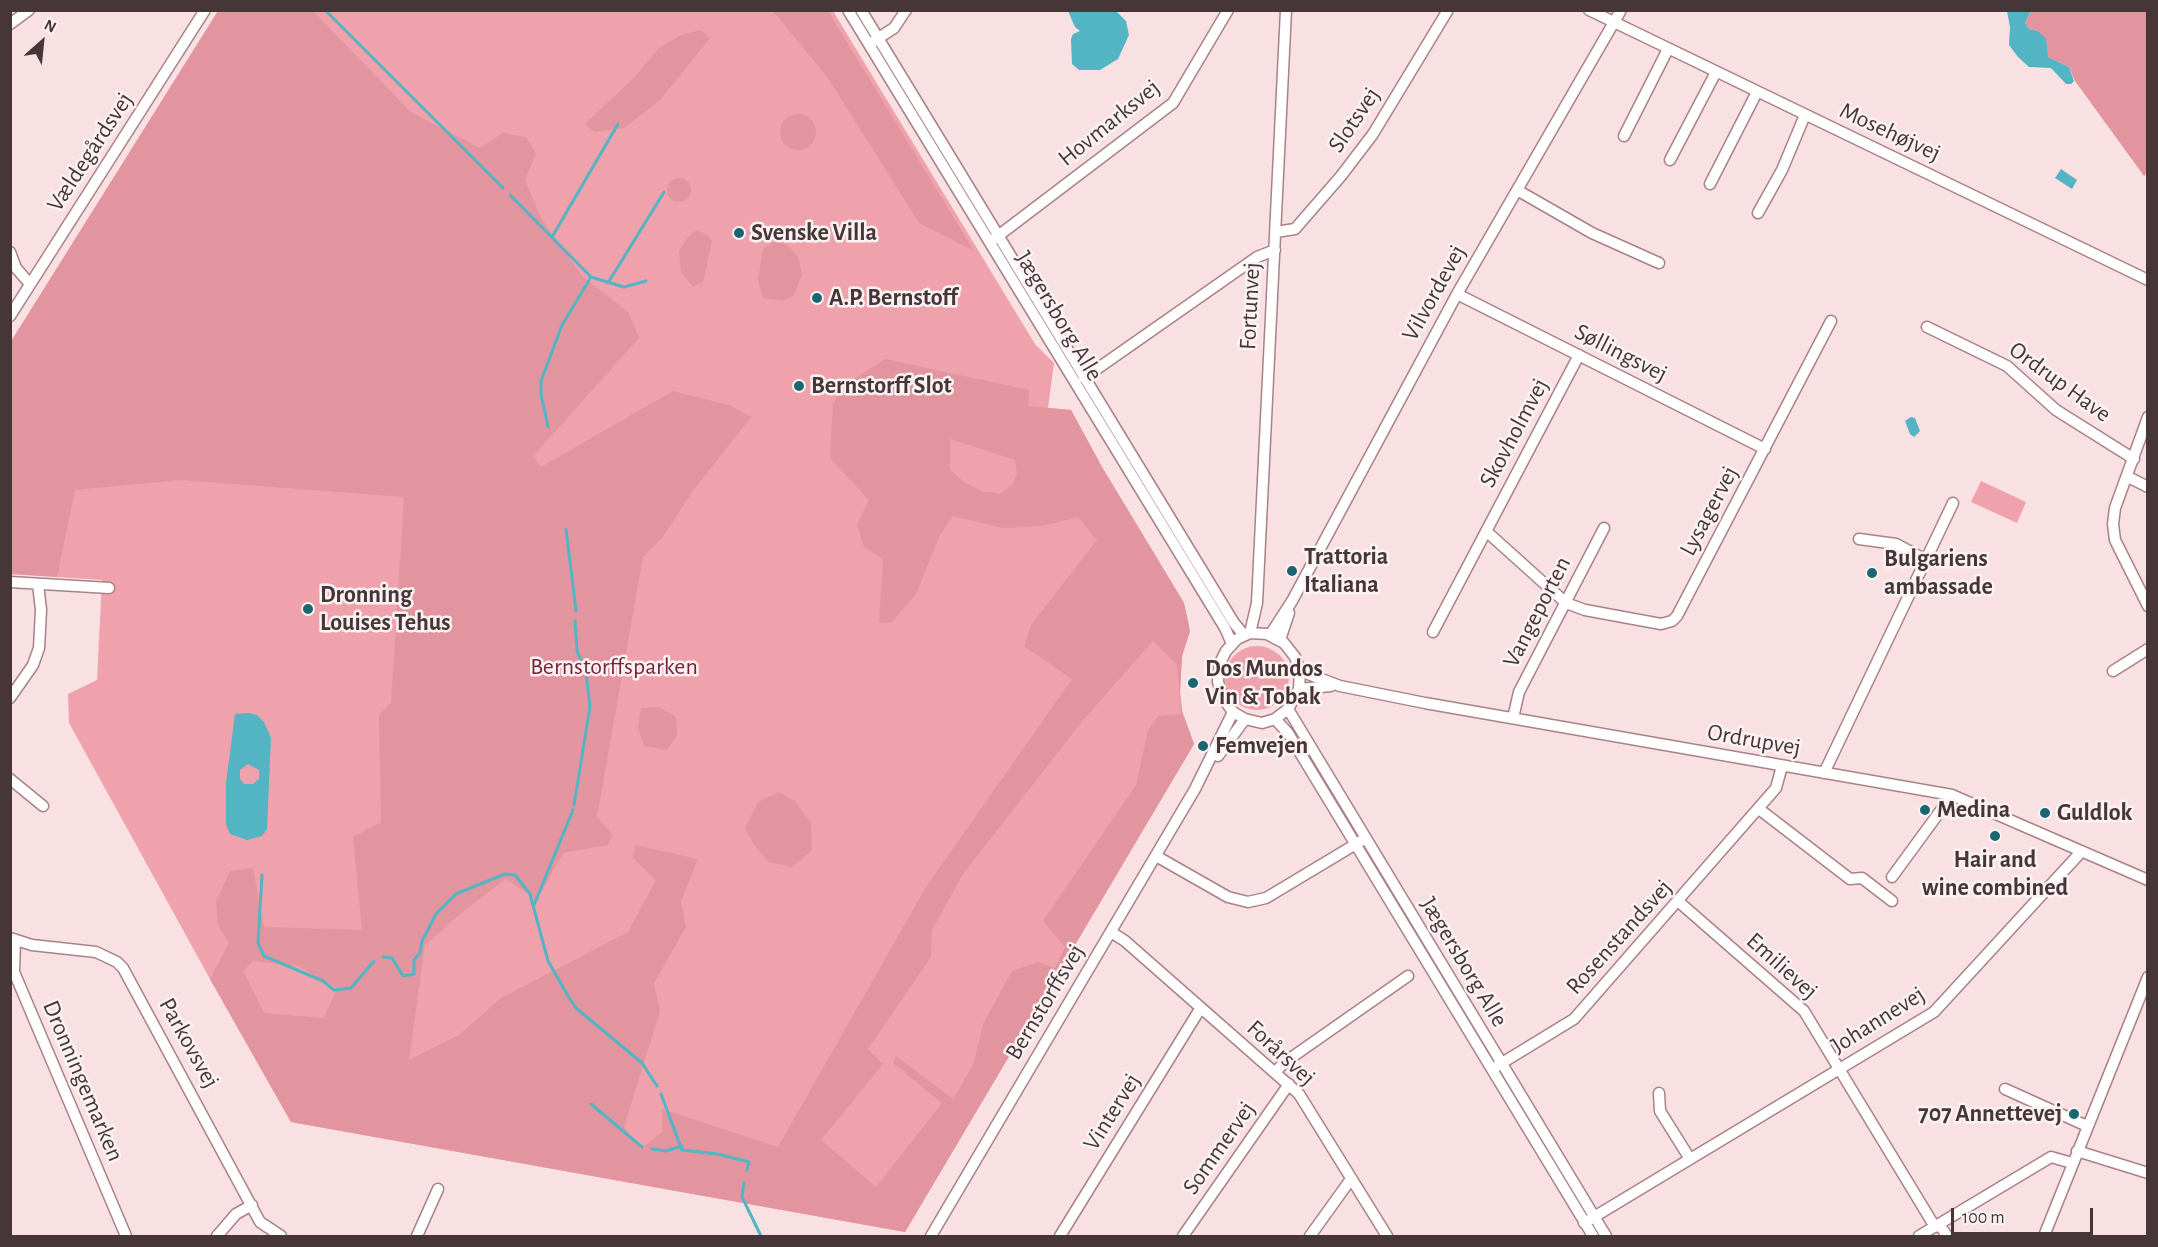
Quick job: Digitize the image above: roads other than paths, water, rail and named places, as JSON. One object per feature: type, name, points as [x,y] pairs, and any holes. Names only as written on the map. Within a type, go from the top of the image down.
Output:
[{"type":"street","points":[[10,24],[29,10]]},
{"type":"street","name":"Vældegårdsvej","points":[[10,316],[205,10]]},
{"type":"street","name":"Jægersborg Alle","points":[[848,10],[873,41],[994,239],[1223,624],[1232,644]]},
{"type":"street","name":"Jægersborg Alle","points":[[861,10],[873,41]]},
{"type":"street","points":[[873,41],[894,28],[906,10]]},
{"type":"street","name":"Hovmarksvej","points":[[994,239],[1173,103],[1228,10]]},
{"type":"street","name":"Fortunvej","points":[[1247,634],[1257,603],[1286,10]]},
{"type":"street","name":"Slotsvej","points":[[1276,232],[1295,229],[1341,176],[1373,134],[1448,10]]},
{"type":"street","name":"Mosehøjvej","points":[[1589,10],[2148,280]]},
{"type":"street","name":"Vilvordevej","points":[[1271,636],[1293,601],[1457,294],[1621,10]]},
{"type":"street","points":[[1624,136],[1668,49]]},
{"type":"street","points":[[1670,160],[1716,72]]},
{"type":"street","points":[[1710,184],[1757,92]]},
{"type":"street","points":[[1758,213],[1782,170],[1805,115]]},
{"type":"street","points":[[1516,190],[1592,233],[1659,263]]},
{"type":"street","name":"Jægersborg Alle","points":[[994,239],[1084,378],[1234,623],[1247,634]]},
{"type":"street","points":[[1084,378],[1257,257],[1275,250]]},
{"type":"street","points":[[10,252],[16,268],[30,284]]},
{"type":"street","name":"Søllingsvej","points":[[1457,294],[1766,449]]},
{"type":"street","name":"Lysagervej","points":[[1566,603],[1585,610],[1661,624],[1672,621],[1677,616],[1831,321]]},
{"type":"street","name":"Ordrup Have","points":[[1927,327],[2007,366],[2056,410],[2134,459]]},
{"type":"street","name":"Skovholmvej","points":[[1433,632],[1579,355]]},
{"type":"street","points":[[2148,417],[2115,508],[2114,530],[2115,540],[2138,591],[2148,606]]},
{"type":"street","points":[[2128,477],[2148,487]]},
{"type":"street","points":[[1824,773],[1953,503]]},
{"type":"street","name":"Vangeporten","points":[[1513,718],[1519,692],[1604,528]]},
{"type":"street","points":[[1486,531],[1566,603]]},
{"type":"street","points":[[1859,539],[1896,544],[1926,560]]},
{"type":"street","points":[[10,582],[109,588]]},
{"type":"street","points":[[10,698],[33,665],[39,648],[42,610],[38,584]]},
{"type":"street","name":"Fortunvej","points":[[1257,603],[1271,636]]},
{"type":"street","points":[[1247,634],[1271,636],[1293,653],[1300,672],[1299,689],[1288,709],[1275,719],[1262,723],[1245,719],[1233,712],[1223,698],[1218,678],[1221,661],[1232,644],[1247,634]]},
{"type":"street","points":[[2113,672],[2148,649]]},
{"type":"street","name":"Ordrupvej","points":[[1300,672],[1340,686],[1952,795],[2148,880]]},
{"type":"street","name":"Ordrupvej","points":[[1299,689],[1340,686]]},
{"type":"street","name":"Jægersborg Alle","points":[[1288,709],[1360,842]]},
{"type":"street","name":"Bernstorffsvej","points":[[931,1236],[1195,789],[1233,712]]},
{"type":"street","name":"Bernstorffsvej","points":[[1195,789],[1245,719]]},
{"type":"street","name":"Jægersborg Alle","points":[[1275,719],[1288,733],[1360,842],[1589,1220],[1606,1236]]},
{"type":"street","name":"Rosenstandsvej","points":[[1496,1066],[1574,1019],[1759,809],[1776,788],[1782,766]]},
{"type":"street","points":[[10,779],[43,806]]},
{"type":"street","points":[[1892,877],[1952,795]]},
{"type":"street","points":[[1759,809],[1850,879],[1862,878],[1892,901]]},
{"type":"street","points":[[1156,856],[1228,897],[1248,902],[1266,898],[1360,842]]},
{"type":"street","name":"Johannevej","points":[[1589,1220],[1942,1005],[2081,852]]},
{"type":"street","name":"Emilievej","points":[[1679,902],[1804,1011],[1937,1226],[1947,1236]]},
{"type":"street","name":"Forårsvej","points":[[1111,932],[1125,941],[1299,1094],[1387,1236]]},
{"type":"street","name":"Parkovsvej","points":[[13,939],[32,945],[90,951],[107,956],[123,968],[260,1222],[282,1236]]},
{"type":"street","name":"Dronningemarken","points":[[13,939],[14,972],[126,1236]]},
{"type":"street","points":[[1275,1072],[1389,983],[1408,976]]},
{"type":"street","points":[[2044,1236],[2148,976]]},
{"type":"street","name":"Vintervej","points":[[1060,1236],[1200,1009]]},
{"type":"street","name":"Sommervej","points":[[1183,1236],[1289,1084]]},
{"type":"street","points":[[2006,1089],[2087,1126]]},
{"type":"street","points":[[1659,1093],[1660,1111],[1689,1159]]},
{"type":"street","points":[[2077,1151],[2148,1173]]},
{"type":"street","points":[[1919,1236],[2051,1157],[2072,1163]]},
{"type":"street","points":[[1310,1236],[1351,1179]]},
{"type":"street","points":[[417,1236],[438,1189]]},
{"type":"street","points":[[217,1236],[236,1214],[252,1205]]},
{"type":"street","name":"Jægersborg Alle","points":[[1589,1220],[1593,1236]]},
{"type":"water","points":[[1068,11],[1116,11],[1126,21],[1129,35],[1118,59],[1100,70],[1079,70],[1072,64],[1071,39],[1073,34],[1080,31],[1075,27]]},
{"type":"water","points":[[2007,11],[2031,11],[2025,23],[2029,29],[2038,31],[2046,39],[2048,57],[2069,67],[2074,81],[2071,84],[2066,84],[2051,68],[2029,67],[2018,57],[2009,45],[2010,27]]},
{"type":"water","points":[[2061,169],[2077,180],[2072,189],[2055,178]]},
{"type":"water","points":[[1911,417],[1915,418],[1920,431],[1914,437],[1910,434],[1905,421]]},
{"type":"water","points":[[235,714],[257,715],[264,722],[271,738],[267,829],[262,836],[247,840],[230,834],[226,824],[226,783]],"holes":[[[248,764],[259,770],[259,779],[253,784],[244,784],[240,779],[240,770]]]},
{"type":"waterway","points":[[325,10],[503,188]]},
{"type":"waterway","points":[[552,237],[618,124]]},
{"type":"waterway","points":[[608,283],[664,192]]},
{"type":"waterway","points":[[510,195],[591,277],[624,287],[646,281]]},
{"type":"waterway","points":[[548,427],[541,394],[541,381],[562,325],[591,277]]},
{"type":"waterway","points":[[566,529],[576,611]]},
{"type":"waterway","points":[[574,805],[590,707],[586,673],[577,651],[575,621]]},
{"type":"waterway","points":[[534,905],[573,810]]},
{"type":"waterway","points":[[383,957],[392,958],[403,976],[414,974],[414,960],[420,953],[422,941],[436,914],[456,894],[505,874],[515,875],[530,894],[548,961],[576,1008],[642,1063],[657,1086]]},
{"type":"waterway","points":[[262,875],[258,943],[264,956],[323,981],[334,990],[351,988],[374,961]]},
{"type":"waterway","points":[[661,1094],[682,1150],[718,1154],[749,1162],[747,1170]]},
{"type":"waterway","points":[[591,1104],[642,1147]]},
{"type":"waterway","points":[[652,1149],[666,1151],[682,1146]]},
{"type":"waterway","points":[[744,1183],[742,1197],[761,1236]]},
{"type":"place","name":"Svenske Villa","points":[[739,233]]},
{"type":"place","name":"A.P. Bernstoff","points":[[817,298]]},
{"type":"place","name":"Bernstorff Slot","points":[[799,386]]},
{"type":"place","name":"Trattoria Italiana","points":[[1292,571]]},
{"type":"place","name":"Bulgariens ambassade","points":[[1872,573]]},
{"type":"place","name":"Dronning Louises Tehus","points":[[308,609]]},
{"type":"place","name":"Dos Mundos Vin & Tobak","points":[[1193,683]]},
{"type":"place","name":"Femvejen","points":[[1203,746]]},
{"type":"place","name":"Medina","points":[[1925,810]]},
{"type":"place","name":"Guldlok","points":[[2045,813]]},
{"type":"place","name":"Hair and wine combined","points":[[1995,836]]},
{"type":"place","name":"707 Annettevej","points":[[2074,1114]]},
{"type":"park label","name":"Bernstorffsparken","points":[[614,667]]}]
